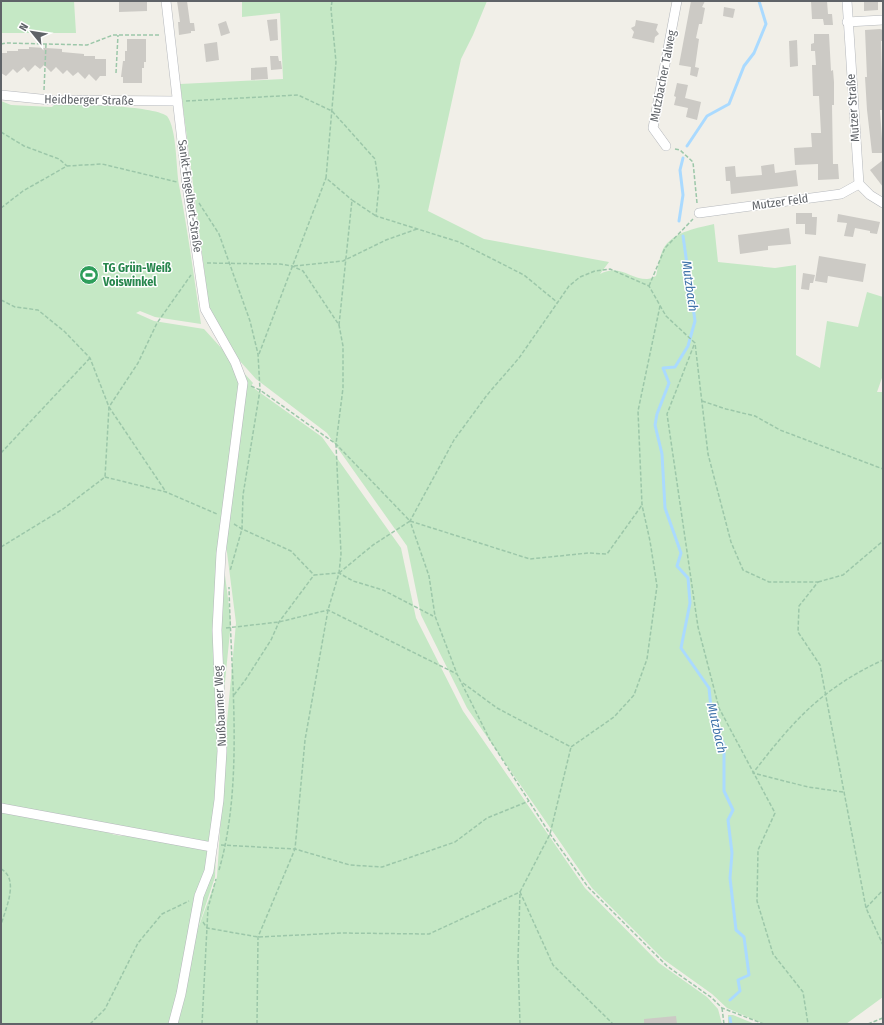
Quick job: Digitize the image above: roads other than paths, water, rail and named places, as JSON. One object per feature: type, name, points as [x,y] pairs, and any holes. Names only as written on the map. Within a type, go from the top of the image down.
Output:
[{"type":"street","name":"Sankt-Engelbert-Straße","points":[[166,1],[177,102],[205,309],[235,362],[242,383]]},
{"type":"street","name":"Mutzbacher Talweg","points":[[666,146],[653,128],[677,1]]},
{"type":"street","name":"Mutzer Straße","points":[[847,1],[847,22],[859,184]]},
{"type":"street","points":[[847,22],[883,20]]},
{"type":"street","name":"Heidberger Straße","points":[[1,95],[44,99],[177,102]]},
{"type":"street","points":[[859,184],[883,203]]},
{"type":"street","name":"Mutzer Feld","points":[[698,213],[841,194],[859,184]]},
{"type":"street","name":"Nußbaumer Weg","points":[[172,1024],[181,994],[199,896],[209,871],[219,800],[222,751],[217,630],[221,553],[242,383]]},
{"type":"street","points":[[1,808],[212,847]]},
{"type":"waterway","name":"Mutzbach","points":[[687,146],[707,116],[729,104],[744,66],[754,53],[766,24],[759,1]]},
{"type":"waterway","name":"Mutzbach","points":[[679,221],[683,195],[680,170],[683,158]]},
{"type":"waterway","name":"Mutzbach","points":[[683,236],[695,321],[688,346],[675,367],[663,368],[669,383],[657,414],[655,425],[662,454],[665,508],[681,553],[677,566],[688,578],[690,603],[681,648],[709,688],[712,719],[724,745],[724,791],[733,810],[728,820],[732,853],[730,878],[736,930],[744,937],[749,975],[738,980],[740,991],[730,1000]]},
{"type":"waterway","name":"Mutzbach","points":[[730,1018],[731,1024]]},
{"type":"place","name":"TG Grün-Weiß Voiswinkel","points":[[89,275]]}]
